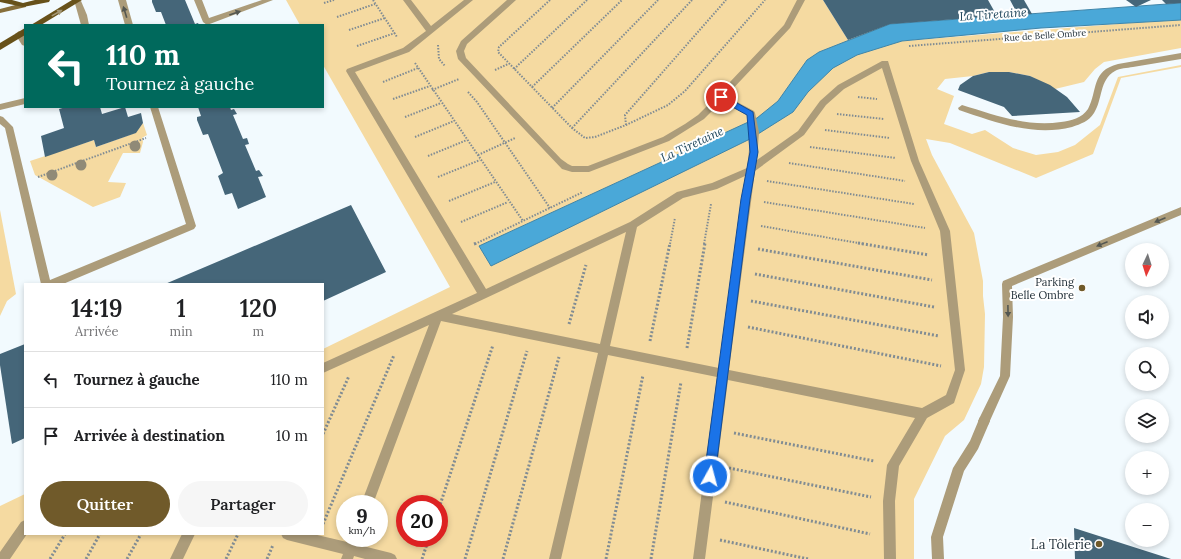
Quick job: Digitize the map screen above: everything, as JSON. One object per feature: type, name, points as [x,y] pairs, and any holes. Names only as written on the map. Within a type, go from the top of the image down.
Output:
[{"type":"main road","points":[[1,0],[23,5]]},
{"type":"main road","points":[[0,11],[46,0]]},
{"type":"main road","points":[[37,24],[77,0]]},
{"type":"main road","points":[[0,47],[22,33]]},
{"type":"street","points":[[77,0],[85,24]]},
{"type":"street","points":[[122,0],[129,24]]},
{"type":"street","points":[[198,0],[208,22],[269,0]]},
{"type":"street","points":[[407,0],[430,31]]},
{"type":"street","points":[[469,0],[406,50],[350,71],[484,295]]},
{"type":"street","points":[[512,0],[462,47],[460,51],[462,59],[565,167],[580,170],[589,169],[666,139],[701,117],[787,26],[801,0]]},
{"type":"street","points":[[962,108],[1004,122],[1023,126],[1048,128],[1072,124],[1088,117],[1093,109],[1098,88],[1103,76],[1113,68],[1181,56]]},
{"type":"street","points":[[324,368],[633,225],[680,195],[714,186],[749,174],[764,159],[801,133],[816,111],[841,87],[885,63],[910,141],[914,160],[945,231],[955,311],[960,370],[950,400],[923,414],[893,465],[890,501],[890,559]]},
{"type":"street","points":[[699,559],[749,174],[754,152],[752,116],[748,111],[721,97]]},
{"type":"street","points":[[0,107],[24,101]]},
{"type":"street","points":[[54,283],[191,226],[154,108]]},
{"type":"street","points":[[0,119],[10,127],[46,283]]},
{"type":"street","points":[[938,559],[937,537],[959,468],[974,445],[1006,376],[1008,317],[1007,284],[1181,211]]},
{"type":"street","points":[[555,559],[633,225]]},
{"type":"street","points":[[438,316],[923,414]]},
{"type":"street","points":[[370,495],[438,316]]},
{"type":"street","points":[[3,559],[24,528]]},
{"type":"street","points":[[176,559],[188,535]]},
{"type":"street","points":[[291,535],[391,559]]},
{"type":"path","points":[[324,3],[334,0]]},
{"type":"path","points":[[373,0],[508,202],[523,221]]},
{"type":"path","points":[[550,0],[499,47],[498,52],[572,128],[585,138],[595,137],[626,125],[668,105],[685,91],[765,0]]},
{"type":"path","points":[[514,69],[587,0]]},
{"type":"path","points":[[532,88],[622,0]]},
{"type":"path","points":[[552,108],[658,0]]},
{"type":"path","points":[[572,128],[692,0]]},
{"type":"path","points":[[626,125],[625,115],[726,0]]},
{"type":"path","points":[[337,17],[375,4]]},
{"type":"path","points":[[350,30],[384,18]]},
{"type":"path","name":"Rue de Belle Ombre","points":[[909,46],[1181,25]]},
{"type":"path","points":[[357,46],[395,33]]},
{"type":"path","points":[[383,82],[418,68]]},
{"type":"path","points":[[432,90],[474,72]]},
{"type":"path","points":[[394,99],[430,86]]},
{"type":"path","points":[[834,93],[897,102]]},
{"type":"path","points":[[405,117],[441,103]]},
{"type":"path","points":[[816,111],[904,122]]},
{"type":"path","points":[[415,136],[454,121]]},
{"type":"path","points":[[805,127],[910,141]]},
{"type":"path","points":[[478,155],[505,144],[529,130]]},
{"type":"path","points":[[23,182],[162,132]]},
{"type":"path","points":[[428,156],[467,140]]},
{"type":"path","points":[[786,143],[914,160]]},
{"type":"path","points":[[764,159],[925,184]]},
{"type":"path","points":[[438,178],[480,160]]},
{"type":"path","points":[[749,174],[935,208]]},
{"type":"path","points":[[449,201],[495,182]]},
{"type":"path","points":[[458,252],[583,192]]},
{"type":"path","points":[[746,199],[945,231]]},
{"type":"path","points":[[461,222],[508,202]]},
{"type":"path","points":[[743,223],[949,258]]},
{"type":"path","points":[[503,559],[592,244]]},
{"type":"path","points":[[740,245],[952,284]]},
{"type":"path","points":[[736,271],[955,311]]},
{"type":"path","points":[[733,297],[957,339]]},
{"type":"path","points":[[729,324],[960,370]]},
{"type":"path","points":[[443,495],[499,328]]},
{"type":"path","points":[[324,522],[404,331]]},
{"type":"path","points":[[465,559],[532,335]]},
{"type":"path","points":[[324,432],[360,351]]},
{"type":"path","points":[[716,430],[893,465]]},
{"type":"path","points":[[711,465],[890,501]]},
{"type":"path","points":[[707,498],[889,538]]},
{"type":"path","points":[[50,559],[64,535]]},
{"type":"path","points":[[86,559],[99,535]]},
{"type":"path","points":[[127,559],[140,535]]},
{"type":"path","points":[[226,559],[238,535]]},
{"type":"path","points":[[702,536],[808,559]]},
{"type":"path","points":[[422,559],[426,547]]},
{"type":"shaded area","points":[[286,0],[823,0],[848,40],[890,24],[902,41],[1181,19],[1181,48],[1104,62],[1095,69],[1084,82],[1055,89],[1030,76],[1009,72],[989,72],[973,76],[945,79],[937,89],[954,96],[944,124],[972,134],[985,130],[1013,148],[1036,155],[1058,152],[1075,145],[1100,125],[1118,77],[1181,65],[1181,67],[1121,78],[1093,154],[1036,178],[950,143],[926,139],[932,155],[974,233],[983,281],[985,314],[984,367],[981,384],[964,420],[945,436],[914,499],[914,559],[0,559],[0,506],[24,494],[24,535],[324,535],[324,349],[450,287],[324,67],[324,24],[299,24]]},
{"type":"shaded area","points":[[143,123],[147,135],[142,138],[143,142],[140,153],[123,153],[108,182],[126,183],[120,197],[93,207],[35,175],[30,161],[94,140],[96,147],[135,133]]},
{"type":"shaded area","points":[[0,210],[16,294],[7,301],[0,316]]},
{"type":"water","points":[[1181,3],[1181,20],[1041,28],[902,41],[857,55],[833,68],[808,92],[793,112],[750,139],[491,266],[479,246],[757,118],[778,101],[807,60],[819,52],[890,24]]},
{"type":"building","points":[[152,0],[185,0],[195,24],[166,24],[161,12],[156,12]]},
{"type":"building","points":[[823,0],[988,0],[997,16],[890,24],[848,40]]},
{"type":"building","points":[[1010,0],[1024,0],[1032,14],[1018,15]]},
{"type":"building","points":[[1126,0],[1151,0],[1136,7]]},
{"type":"building","points":[[1162,0],[1181,0],[1181,3],[1166,4]]},
{"type":"building","points":[[989,72],[1009,72],[1030,76],[1050,85],[1067,97],[1080,112],[1012,116],[1004,107],[958,90],[960,85],[973,76]]},
{"type":"building","points":[[100,108],[102,114],[125,108],[128,117],[141,113],[143,123],[136,133],[96,147],[94,140],[45,157],[41,136],[64,128],[59,109]]},
{"type":"building","points":[[198,108],[234,109],[237,114],[233,115],[243,139],[247,138],[249,144],[245,145],[256,171],[259,170],[263,176],[258,177],[266,197],[238,209],[232,193],[225,195],[218,176],[223,173],[208,134],[203,135],[197,120],[197,117],[201,116]]},
{"type":"building","points":[[351,205],[386,272],[324,301],[324,283],[167,283]]},
{"type":"building","points":[[24,344],[24,438],[12,444],[0,365],[0,354]]},
{"type":"building","name":"La Tôlerie","points":[[1074,528],[1125,544],[1125,547],[1133,547],[1171,559],[1075,559]]},
{"type":"place","name":"Parking Belle Ombre","points":[[1082,288]]},
{"type":"place","name":"La Tôlerie","points":[[1099,544]]},
{"type":"route","points":[[710,476],[746,199],[754,152],[752,116],[748,111],[721,97]]},
{"type":"water label","name":"La Tiretaine","points":[[993,14]]},
{"type":"water label","name":"La Tiretaine","points":[[692,144]]}]
